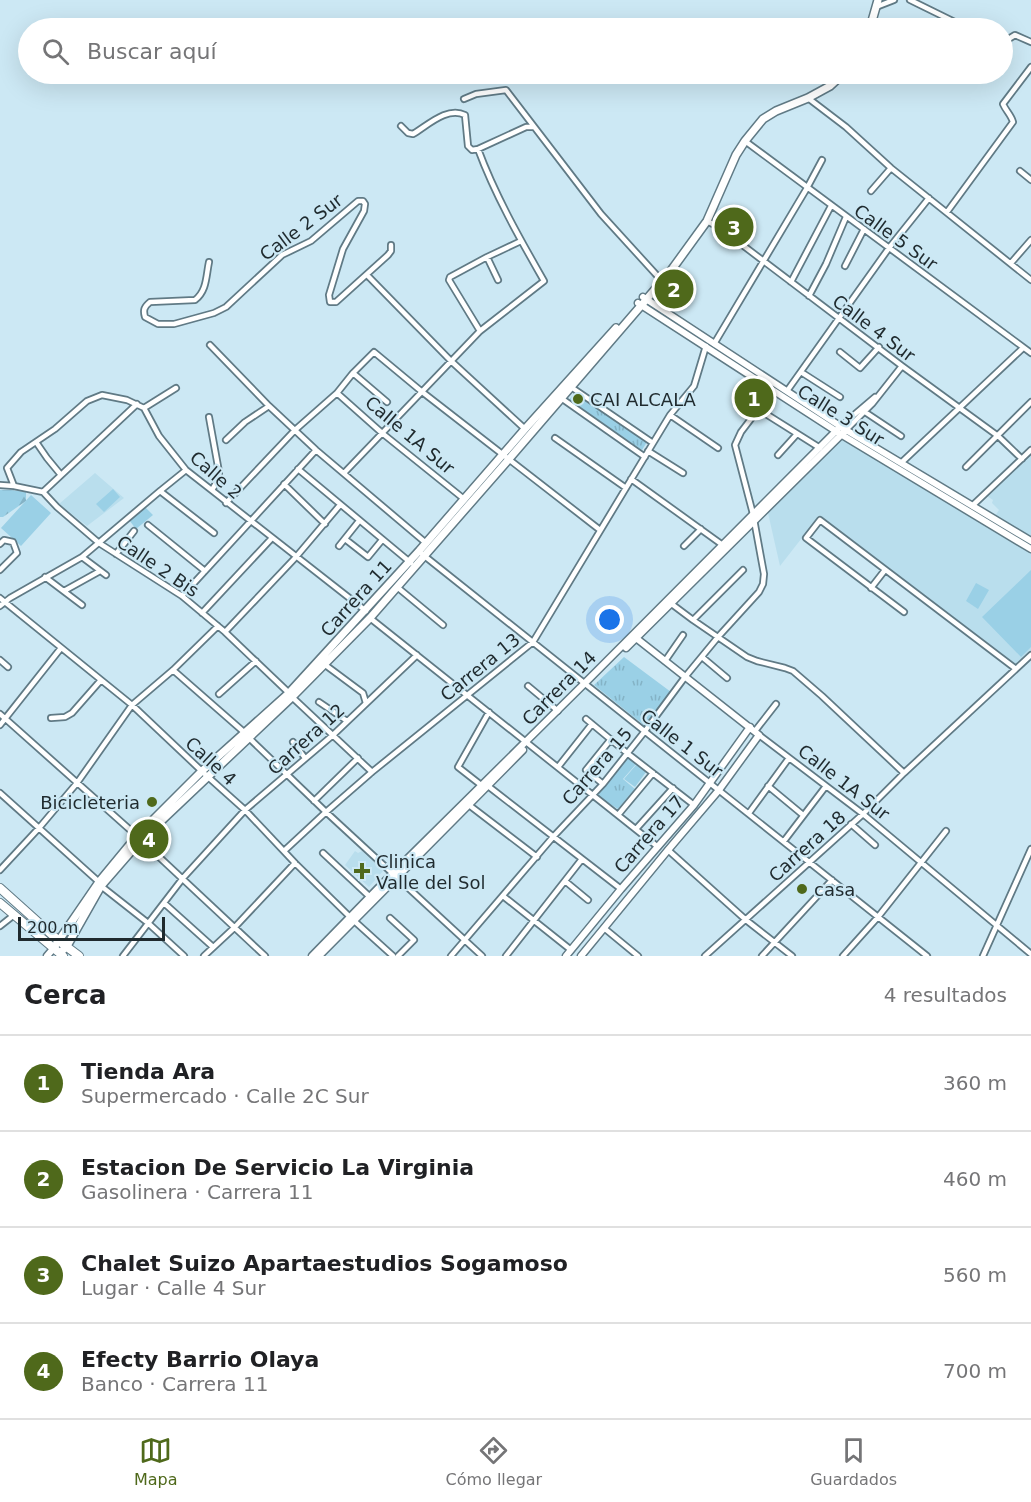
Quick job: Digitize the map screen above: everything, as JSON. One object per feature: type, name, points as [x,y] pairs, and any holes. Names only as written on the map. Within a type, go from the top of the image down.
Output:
[{"type":"main road","name":"Carrera 11","points":[[290,695],[366,610],[509,459],[559,396],[682,254],[707,221],[736,155],[764,119],[832,84]]},
{"type":"main road","name":"Carrera 11","points":[[422,553],[426,543],[502,454],[525,429],[571,387],[642,301]]},
{"type":"main road","name":"Carrera 11","points":[[59,954],[59,941],[100,884],[139,838],[370,618],[398,587],[412,564]]},
{"type":"main road","name":"Carrera 11","points":[[59,954],[67,946],[100,884]]},
{"type":"main road","points":[[0,888],[79,956]]},
{"type":"main road","points":[[0,903],[59,954]]},
{"type":"street","points":[[877,4],[894,0]]},
{"type":"street","points":[[910,0],[947,18]]},
{"type":"street","points":[[1013,36],[1015,35],[1031,42]]},
{"type":"street","points":[[947,212],[1013,122],[1003,104],[1031,67]]},
{"type":"street","points":[[464,99],[476,94],[506,90],[601,214],[660,280]]},
{"type":"street","points":[[808,98],[1031,280]]},
{"type":"street","points":[[401,126],[408,133],[413,134],[434,120],[455,112],[462,113],[465,115],[468,146],[472,150],[526,127],[534,128]]},
{"type":"street","name":"Calle 5 Sur","points":[[745,141],[1031,354]]},
{"type":"street","points":[[344,473],[480,331],[544,281],[495,189],[478,149]]},
{"type":"street","points":[[714,344],[822,160]]},
{"type":"street","points":[[871,191],[891,168]]},
{"type":"street","points":[[1020,171],[1031,180]]},
{"type":"street","points":[[787,392],[889,248],[929,198]]},
{"type":"street","name":"Calle 2 Sur","points":[[209,262],[201,295],[195,300],[150,302],[143,310],[145,317],[158,324],[174,324],[214,313],[226,307],[282,255],[311,241],[358,201],[363,201],[364,211],[342,249],[329,295],[330,302],[336,302],[367,275]]},
{"type":"street","points":[[791,282],[831,206]]},
{"type":"street","points":[[809,296],[826,264],[846,217]]},
{"type":"street","name":"Calle 4 Sur","points":[[707,221],[720,228],[998,436],[1022,459]]},
{"type":"street","points":[[845,266],[864,229]]},
{"type":"street","points":[[1011,263],[1031,240]]},
{"type":"street","points":[[480,331],[449,280],[450,277],[521,241]]},
{"type":"street","points":[[391,244],[391,251],[388,255],[367,275],[451,361],[525,429]]},
{"type":"street","points":[[487,257],[498,280]]},
{"type":"street","name":"Calle 3 Sur","points":[[642,301],[714,344],[841,431],[901,463],[972,506],[984,517],[1031,541]]},
{"type":"street","name":"Calle 3 Sur","points":[[642,301],[773,390],[984,517],[1031,549]]},
{"type":"street","points":[[210,345],[268,406],[426,543]]},
{"type":"street","name":"Carrera 13","points":[[285,851],[372,772],[532,642],[670,415],[694,386],[706,346]]},
{"type":"street","points":[[840,352],[860,368],[879,347]]},
{"type":"street","points":[[901,463],[1023,348]]},
{"type":"street","points":[[226,503],[295,430],[337,393],[374,352],[600,530]]},
{"type":"street","name":"Carrera 14","points":[[527,743],[880,393],[902,366]]},
{"type":"street","points":[[801,372],[840,397]]},
{"type":"street","points":[[353,373],[387,402]]},
{"type":"street","points":[[571,387],[653,443]]},
{"type":"street","points":[[14,486],[7,468],[21,452],[55,429],[87,401],[102,395],[127,400],[144,408],[176,388]]},
{"type":"street","name":"Carrera 15","points":[[451,956],[553,837],[603,783],[685,677],[759,592],[764,574],[754,518],[735,445],[741,432],[773,390]]},
{"type":"street","name":"Calle 1A Sur","points":[[337,393],[382,433],[464,499]]},
{"type":"street","points":[[559,396],[645,457]]},
{"type":"street","points":[[966,467],[1031,402]]},
{"type":"street","points":[[0,485],[43,492],[137,404]]},
{"type":"street","points":[[226,440],[245,422],[268,406]]},
{"type":"street","name":"Calle 2","points":[[144,408],[159,436],[186,470],[366,610]]},
{"type":"street","points":[[758,410],[820,448]]},
{"type":"street","points":[[862,410],[902,436]]},
{"type":"street","points":[[670,415],[717,448]]},
{"type":"street","points":[[210,417],[219,472],[219,478],[212,490]]},
{"type":"street","name":"Carrera 14","points":[[754,518],[820,448],[841,431]]},
{"type":"street","points":[[778,455],[797,434]]},
{"type":"street","points":[[555,438],[626,488]]},
{"type":"street","points":[[36,442],[61,475]]},
{"type":"street","points":[[182,596],[316,450]]},
{"type":"street","points":[[972,506],[1031,450]]},
{"type":"street","points":[[648,451],[683,473]]},
{"type":"street","points":[[298,469],[412,564]]},
{"type":"street","points":[[0,606],[4,600],[82,557],[186,470]]},
{"type":"street","points":[[632,479],[725,546]]},
{"type":"street","points":[[284,484],[325,524]]},
{"type":"street","points":[[160,491],[214,533]]},
{"type":"street","name":"Calle 2 Bis","points":[[43,492],[99,543],[182,596],[218,626],[372,772]]},
{"type":"street","points":[[225,632],[296,557],[340,505]]},
{"type":"street","points":[[904,612],[806,538],[820,520],[1016,669]]},
{"type":"street","points":[[339,546],[359,521]]},
{"type":"street","points":[[148,525],[205,571]]},
{"type":"street","points":[[684,546],[700,529]]},
{"type":"street","points":[[116,554],[134,531]]},
{"type":"street","points":[[202,613],[272,538]]},
{"type":"street","points":[[345,539],[368,557],[382,540]]},
{"type":"street","points":[[0,544],[4,540],[13,542],[17,553],[0,570]]},
{"type":"street","name":"Calle 1 Sur","points":[[422,553],[927,956]]},
{"type":"street","points":[[82,557],[106,575]]},
{"type":"street","points":[[693,620],[743,570]]},
{"type":"street","points":[[871,588],[885,570]]},
{"type":"street","points":[[64,591],[100,571]]},
{"type":"street","points":[[45,577],[81,606]]},
{"type":"street","points":[[398,587],[442,625]]},
{"type":"street","name":"Calle 4","points":[[4,600],[132,705],[245,810],[295,863],[393,956]]},
{"type":"street","points":[[669,602],[747,657],[793,671],[904,773]]},
{"type":"street","name":"Carrera 14","points":[[616,656],[669,602]]},
{"type":"street","points":[[370,618],[658,847]]},
{"type":"street","points":[[0,870],[77,783],[132,705],[173,670],[218,626]]},
{"type":"street","points":[[665,661],[682,636]]},
{"type":"street","name":"Calle 1A Sur","points":[[636,638],[862,814],[1031,954]]},
{"type":"street","points":[[0,725],[61,648]]},
{"type":"street","name":"Carrera 12","points":[[123,956],[183,878],[245,810],[333,735],[417,655]]},
{"type":"street","name":"Carrera 18","points":[[705,956],[862,814],[1031,655]]},
{"type":"street","points":[[702,657],[727,678]]},
{"type":"street","points":[[0,660],[8,667]]},
{"type":"street","points":[[219,694],[256,661]]},
{"type":"street","points":[[324,664],[363,693],[366,703]]},
{"type":"street","points":[[173,670],[247,735],[314,801],[482,956]]},
{"type":"street","points":[[51,718],[65,717],[72,712],[101,680]]},
{"type":"street","name":"Carrera 14","points":[[319,956],[394,876],[558,711],[587,685]]},
{"type":"street","points":[[528,686],[558,711]]},
{"type":"street","points":[[319,702],[347,721]]},
{"type":"street","points":[[755,731],[776,704]]},
{"type":"street","points":[[489,712],[458,767],[621,889]]},
{"type":"street","points":[[0,714],[183,878],[265,956]]},
{"type":"street","points":[[586,719],[694,804]]},
{"type":"street","points":[[558,767],[592,724]]},
{"type":"street","name":"Carrera 17","points":[[566,956],[755,731]]},
{"type":"street","name":"Carrera 17","points":[[580,956],[719,790],[755,731]]},
{"type":"street","points":[[603,783],[586,770],[611,739]]},
{"type":"street","points":[[293,742],[305,758]]},
{"type":"street","points":[[314,801],[358,758]]},
{"type":"street","points":[[749,813],[789,758]]},
{"type":"street","points":[[618,815],[653,773]]},
{"type":"street","name":"Carrera 14","points":[[312,956],[353,919],[370,897],[469,805],[485,786]]},
{"type":"street","points":[[768,786],[803,815]]},
{"type":"street","points":[[784,841],[826,786]]},
{"type":"street","points":[[636,829],[673,788]]},
{"type":"street","points":[[0,793],[100,884],[184,956]]},
{"type":"street","points":[[469,805],[537,856]]},
{"type":"street","points":[[851,824],[875,845]]},
{"type":"street","points":[[843,956],[878,917],[946,831]]},
{"type":"street","points":[[983,956],[1031,849]]},
{"type":"street","points":[[668,850],[746,920],[792,956]]},
{"type":"street","points":[[323,854],[370,897]]},
{"type":"street","points":[[506,956],[582,859]]},
{"type":"street","points":[[204,956],[234,928],[295,863]]},
{"type":"street","points":[[762,956],[832,880]]},
{"type":"street","points":[[565,881],[588,900]]},
{"type":"street","points":[[503,896],[571,950]]},
{"type":"street","points":[[164,903],[213,947]]},
{"type":"street","points":[[0,926],[14,915]]},
{"type":"street","points":[[390,918],[414,940],[398,956]]},
{"type":"street","points":[[604,928],[638,956]]},
{"type":"street","name":"Carrera 11","points":[[47,956],[59,954]]},
{"type":"shaded area","points":[[843,438],[1031,553],[1031,650],[1016,664],[819,516],[780,566],[768,513]]},
{"type":"shaded area","points":[[1031,454],[1031,536],[995,516],[999,510],[992,503],[993,500],[987,496]]},
{"type":"shaded area","points":[[95,473],[124,498],[87,526],[59,504]]},
{"type":"shaded area","points":[[355,851],[358,853],[362,851],[383,871],[369,887],[345,865]]},
{"type":"green space","points":[[574,393],[647,442],[642,450],[569,400]]},
{"type":"green space","points":[[113,489],[120,497],[104,512],[96,504]]},
{"type":"green space","points":[[0,490],[26,492],[26,501],[0,517]]},
{"type":"green space","points":[[31,495],[51,513],[21,546],[1,528]]},
{"type":"green space","points":[[145,507],[153,515],[136,529],[129,520]]},
{"type":"green space","points":[[1031,570],[1031,647],[1021,657],[982,617]]},
{"type":"green space","points":[[976,583],[989,590],[978,609],[966,601]]},
{"type":"green space","points":[[624,657],[671,692],[645,726],[594,685]]},
{"type":"green space","points":[[629,757],[637,763],[623,779],[635,789],[618,809],[597,796]]},
{"type":"green space","points":[[636,765],[646,772],[635,787],[624,779]]},
{"type":"place","name":"Chalet Suizo Apartaestudios Sogamoso","points":[[734,227]]},
{"type":"place","name":"Estacion De Servicio La Virginia","points":[[674,289]]},
{"type":"place","name":"Tienda Ara","points":[[754,398]]},
{"type":"place","name":"CAI ALCALA","points":[[578,399]]},
{"type":"place","name":"Bicicleteria","points":[[152,802]]},
{"type":"place","name":"Efecty Barrio Olaya","points":[[149,839]]},
{"type":"place","name":"Clinica Valle del Sol","points":[[362,871]]},
{"type":"place","name":"casa","points":[[802,889]]}]
